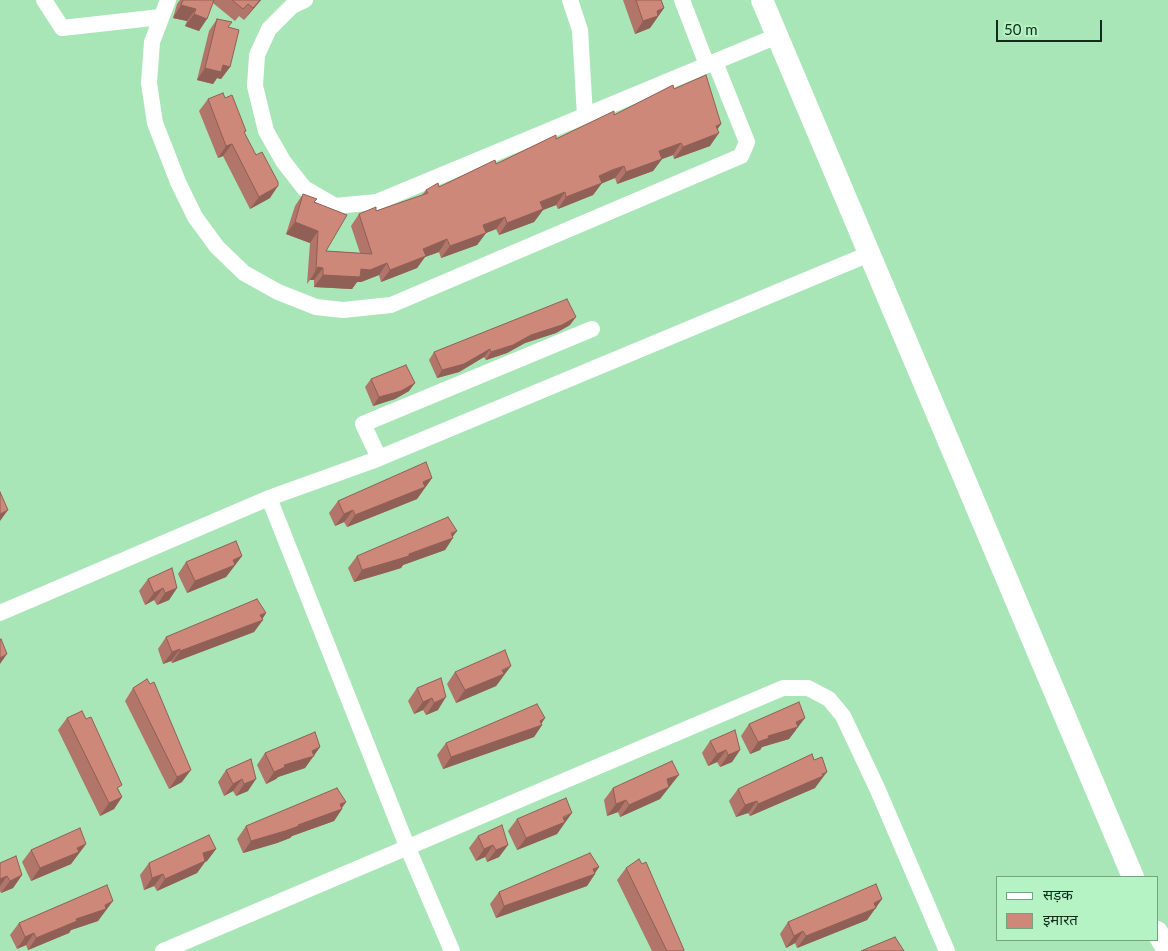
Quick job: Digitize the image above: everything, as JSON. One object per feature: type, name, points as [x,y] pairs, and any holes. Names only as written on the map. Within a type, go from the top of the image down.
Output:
[{"type":"street","points":[[44,0],[62,28],[161,17]]},
{"type":"street","points":[[168,0],[152,42],[149,83],[154,115],[164,149],[195,217],[217,247],[244,273],[278,292],[316,307],[343,310],[390,305],[741,156],[747,142],[682,0]]},
{"type":"street","points":[[305,0],[292,6],[269,29],[257,55],[255,86],[266,131],[283,162],[304,188],[336,206],[377,202],[777,36]]},
{"type":"street","points":[[570,0],[580,30],[585,116]]},
{"type":"street","points":[[762,0],[1133,876]]},
{"type":"street","points":[[0,613],[269,498],[379,458],[869,254]]},
{"type":"street","points":[[379,458],[363,424],[592,329]]},
{"type":"street","points":[[269,498],[407,846],[452,951]]},
{"type":"street","points":[[163,951],[783,688],[808,688],[829,699],[843,716],[877,788],[947,951]]},
{"type":"street","points":[[1158,934],[1168,950]]},
{"type":"building","points":[[183,0],[214,0],[207,19],[194,14],[196,9],[181,5]]},
{"type":"building","points":[[232,0],[260,0],[253,8],[248,4],[243,9]]},
{"type":"building","points":[[636,0],[661,0],[664,8],[657,11],[658,16],[643,21]]},
{"type":"building","points":[[217,19],[232,22],[228,27],[239,30],[230,67],[223,65],[221,72],[205,68]]},
{"type":"building","points":[[706,75],[721,124],[716,126],[719,133],[683,147],[681,143],[659,151],[662,159],[626,172],[624,166],[612,170],[599,176],[602,183],[566,197],[565,192],[540,202],[543,209],[507,223],[505,217],[483,225],[486,233],[450,246],[447,239],[423,249],[426,256],[390,270],[387,263],[370,270],[361,269],[360,277],[323,275],[323,268],[318,267],[316,271],[318,231],[295,222],[303,194],[317,199],[314,202],[347,215],[326,251],[372,254],[359,214],[376,207],[376,211],[428,193],[426,190],[438,183],[439,187],[495,160],[496,164],[556,135],[556,139],[614,111],[614,115],[673,85],[674,89]]},
{"type":"building","points":[[223,93],[225,98],[232,95],[246,131],[244,132],[256,155],[262,152],[278,182],[278,186],[259,197],[232,144],[226,146],[208,99]]},
{"type":"building","points":[[567,299],[576,317],[562,325],[531,335],[513,345],[491,352],[490,349],[464,364],[442,370],[434,352]]},
{"type":"building","points":[[406,365],[415,383],[401,391],[379,397],[371,379]]},
{"type":"building","points":[[426,462],[432,478],[423,482],[425,487],[355,515],[353,510],[344,514],[338,501]]},
{"type":"building","points":[[0,492],[8,510],[0,514]]},
{"type":"building","points":[[448,517],[457,531],[451,533],[453,538],[409,554],[409,556],[362,570],[357,556]]},
{"type":"building","points":[[236,541],[242,556],[233,560],[235,565],[195,581],[186,562]]},
{"type":"building","points":[[172,568],[177,588],[165,593],[163,588],[154,593],[148,579]]},
{"type":"building","points":[[257,599],[266,613],[260,615],[263,620],[180,651],[180,649],[172,652],[166,637]]},
{"type":"building","points":[[0,640],[7,654],[0,658]]},
{"type":"building","points":[[505,650],[511,666],[502,670],[504,674],[465,690],[455,672]]},
{"type":"building","points":[[441,678],[446,697],[434,703],[432,698],[423,702],[417,688]]},
{"type":"building","points":[[147,679],[150,684],[154,682],[191,770],[177,777],[133,688]]},
{"type":"building","points":[[799,702],[805,718],[796,722],[798,727],[768,736],[769,738],[758,742],[749,724]]},
{"type":"building","points":[[537,704],[545,718],[540,721],[542,725],[451,757],[446,743]]},
{"type":"building","points":[[82,711],[86,719],[91,717],[122,785],[117,788],[122,797],[109,803],[67,718]]},
{"type":"building","points":[[735,730],[740,750],[728,755],[726,750],[717,754],[710,741]]},
{"type":"building","points":[[315,732],[320,747],[312,751],[314,756],[284,765],[285,767],[274,772],[265,753]]},
{"type":"building","points":[[812,754],[814,760],[822,757],[827,772],[822,774],[823,776],[758,804],[757,801],[745,805],[738,789]]},
{"type":"building","points":[[251,759],[256,779],[244,784],[242,779],[233,784],[226,770]]},
{"type":"building","points":[[672,761],[679,775],[667,779],[669,787],[629,805],[626,800],[616,804],[613,788]]},
{"type":"building","points":[[337,788],[346,802],[340,804],[342,809],[285,831],[251,841],[246,826]]},
{"type":"building","points":[[566,798],[572,813],[563,817],[565,822],[526,838],[517,819]]},
{"type":"building","points":[[502,825],[508,845],[496,850],[493,845],[484,849],[478,836]]},
{"type":"building","points":[[80,828],[86,844],[77,848],[79,852],[40,868],[31,850]]},
{"type":"building","points":[[209,835],[216,849],[203,853],[205,861],[165,879],[163,874],[152,878],[149,863]]},
{"type":"building","points":[[590,853],[599,867],[593,869],[595,874],[504,906],[499,892]]},
{"type":"building","points":[[16,856],[22,875],[10,881],[7,876],[0,879],[0,863]]},
{"type":"building","points":[[639,859],[642,864],[646,862],[684,950],[667,951],[626,868]]},
{"type":"building","points":[[876,884],[882,899],[874,903],[876,908],[806,936],[803,931],[794,936],[788,922]]},
{"type":"building","points":[[107,885],[113,901],[105,905],[106,909],[76,919],[77,921],[36,938],[34,933],[25,937],[19,923]]},
{"type":"building","points":[[895,937],[904,951],[861,951]]}]
